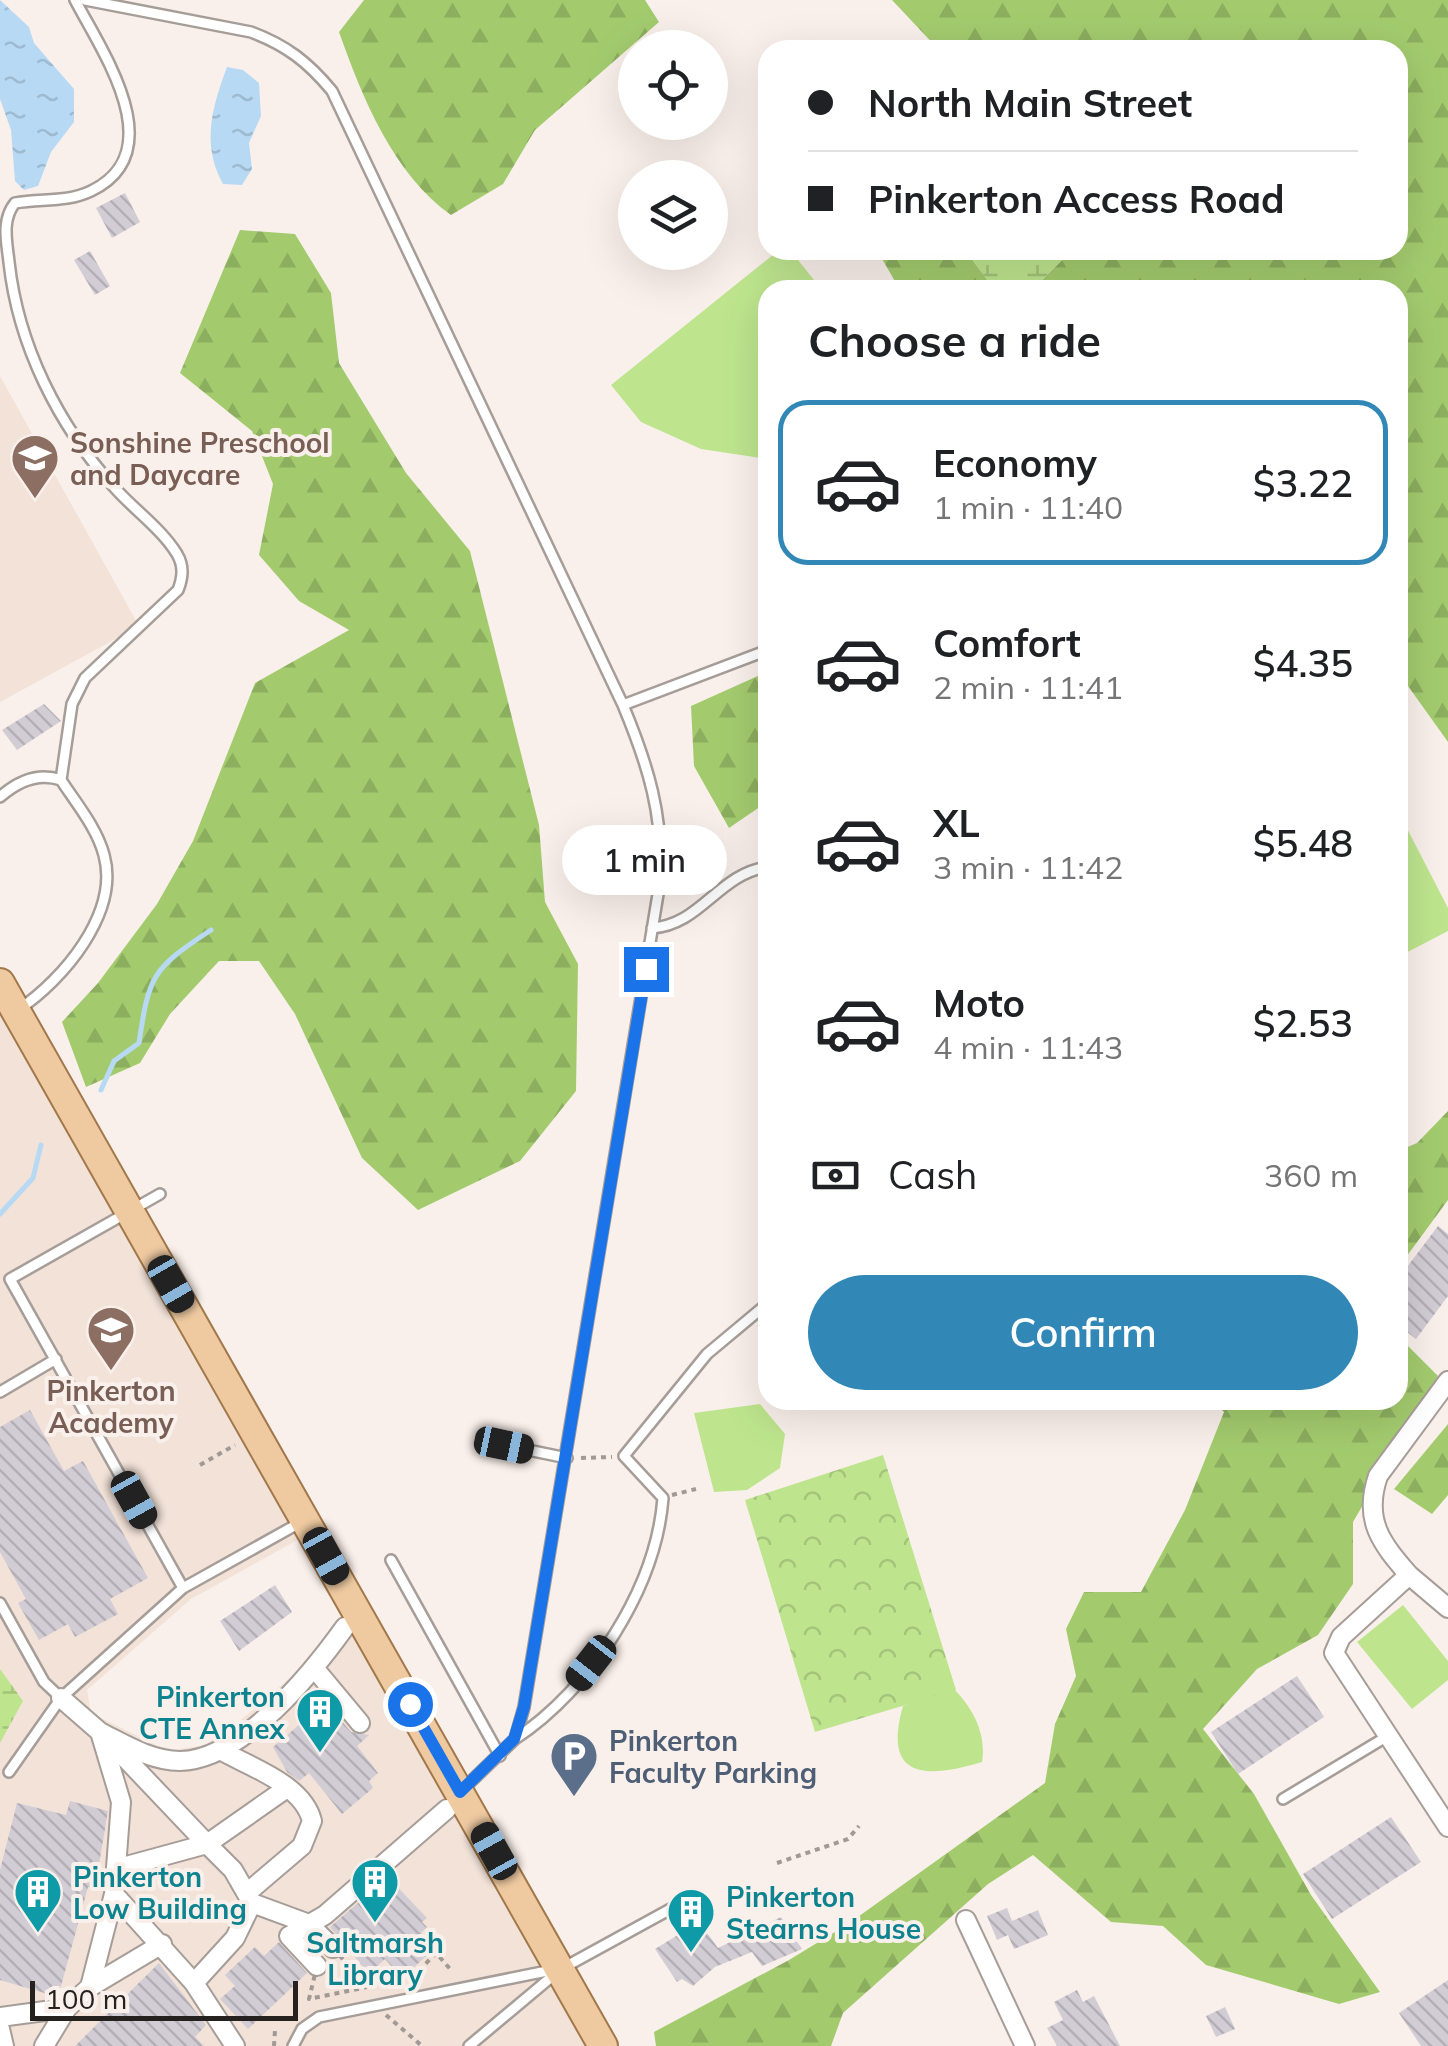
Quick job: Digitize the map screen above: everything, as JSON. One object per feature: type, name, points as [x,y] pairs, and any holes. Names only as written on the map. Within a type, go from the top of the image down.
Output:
[{"type":"main road","points":[[0,983],[305,1520],[454,1800],[604,2046]]},
{"type":"street","points":[[1448,1381],[1378,1476],[1372,1492],[1377,1538],[1409,1575],[1448,1608]]},
{"type":"street","points":[[1409,1575],[1334,1647],[1338,1666],[1448,1827]]},
{"type":"street","points":[[100,1732],[160,1759],[197,1759],[220,1750],[243,1735],[315,1669],[345,1626]]},
{"type":"street","points":[[315,1669],[360,1723]]},
{"type":"street","points":[[62,1698],[100,1732],[207,1844],[250,1898],[309,1924],[333,1948]]},
{"type":"street","points":[[90,1987],[114,1894],[121,1802],[100,1732]]},
{"type":"street","points":[[194,1983],[235,1938],[250,1898],[309,1836],[310,1811],[288,1788],[220,1750]]},
{"type":"street","points":[[118,1868],[207,1844],[288,1788]]},
{"type":"street","points":[[317,1966],[289,1936],[309,1924],[454,1800]]},
{"type":"street","points":[[114,1894],[194,1983],[235,2046]]},
{"type":"street","points":[[966,1920],[1026,2046]]},
{"type":"street","points":[[44,2046],[67,2008],[90,1987],[162,1944]]},
{"type":"street","points":[[0,2017],[67,2008]]},
{"type":"street","points":[[0,2029],[4,2046]]},
{"type":"lane","points":[[16,1012],[58,980],[102,903],[105,858],[62,780],[68,722],[85,678],[178,590],[182,579],[176,553],[91,462],[66,427],[13,295],[6,228],[10,209],[14,204],[70,199],[90,192],[116,173],[130,144],[130,128],[118,85],[76,0]]},
{"type":"lane","points":[[85,0],[277,42],[298,55],[332,92],[623,705],[657,799],[662,843],[652,928],[566,1458],[514,1739]]},
{"type":"lane","points":[[623,705],[758,654]]},
{"type":"lane","points":[[0,798],[13,786],[44,774],[62,780]]},
{"type":"lane","points":[[652,928],[676,924],[723,884],[758,871]]},
{"type":"lane","points":[[160,1194],[10,1279],[182,1588]]},
{"type":"lane","points":[[454,1800],[514,1739],[555,1706],[626,1616],[650,1567],[663,1498],[624,1456],[706,1354],[758,1311]]},
{"type":"lane","points":[[0,1392],[56,1359]]},
{"type":"lane","points":[[504,1445],[566,1458]]},
{"type":"lane","points":[[9,1772],[62,1698],[182,1588],[305,1520]]},
{"type":"lane","points":[[391,1560],[500,1756]]},
{"type":"lane","points":[[0,1604],[44,1682],[62,1698]]},
{"type":"lane","points":[[1283,1800],[1386,1736]]},
{"type":"lane","points":[[469,2046],[560,1969],[676,1906]]},
{"type":"lane","points":[[293,2046],[302,2028],[320,2017],[560,1969]]},
{"type":"path","points":[[200,1465],[241,1442]]},
{"type":"path","points":[[592,1458],[624,1456]]},
{"type":"path","points":[[663,1498],[696,1489]]},
{"type":"path","points":[[777,1863],[848,1839],[859,1826]]},
{"type":"path","points":[[333,1948],[367,1987],[310,1999],[317,1966],[333,1948]]},
{"type":"path","points":[[412,1978],[436,1953],[451,1970]]},
{"type":"path","points":[[386,2016],[422,2046]]},
{"type":"path","points":[[274,2046],[276,2030]]},
{"type":"shaded area","name":"Sonshine Preschool and Daycare","points":[[0,376],[139,626],[0,702]]},
{"type":"shaded area","name":"Pinkerton Academy","points":[[0,983],[312,1532],[191,1599],[87,1690],[91,1713],[158,1746],[175,1750],[204,1745],[228,1731],[298,1671],[352,1603],[603,2046],[0,2046]]},
{"type":"green space","points":[[364,0],[645,0],[659,22],[650,30],[618,30],[618,58],[535,130],[503,184],[451,215],[430,198],[396,156],[369,108],[339,32]]},
{"type":"green space","points":[[892,0],[1448,0],[1448,742],[1408,686],[1408,280],[1042,280],[1062,260],[1408,260],[1408,40],[930,40]]},
{"type":"green space","points":[[240,230],[295,234],[331,293],[339,363],[406,473],[470,551],[539,825],[545,902],[578,964],[576,1091],[520,1161],[418,1210],[362,1158],[295,1014],[259,961],[219,961],[170,1014],[140,1063],[86,1087],[62,1022],[98,983],[157,904],[193,841],[255,683],[349,630],[299,601],[259,555],[273,484],[252,431],[180,373]]},
{"type":"green space","points":[[767,260],[798,260],[814,280],[758,280],[758,458],[701,449],[641,422],[611,385]]},
{"type":"green space","points":[[883,260],[972,260],[988,280],[894,280]]},
{"type":"green space","points":[[972,260],[1062,260],[1042,280],[988,280]]},
{"type":"green space","points":[[758,676],[758,808],[729,828],[694,766],[691,706]]},
{"type":"green space","points":[[1408,830],[1448,908],[1448,931],[1408,952]]},
{"type":"green space","points":[[1448,1111],[1448,1200],[1408,1254],[1408,1147],[1417,1143]]},
{"type":"green space","points":[[1408,1346],[1438,1376],[1353,1522],[1353,1584],[1318,1635],[1257,1669],[1203,1729],[1254,1794],[1311,1895],[1380,1992],[1339,2004],[1206,1965],[1163,1926],[1111,1922],[1033,1855],[988,1884],[843,2013],[831,2046],[656,2046],[654,2032],[848,1924],[1045,1783],[1055,1724],[1076,1676],[1066,1629],[1084,1592],[1141,1592],[1185,1510],[1224,1412],[1408,1410]]},
{"type":"green space","points":[[758,1404],[758,1410],[765,1410],[785,1434],[780,1468],[747,1490],[714,1492],[694,1413]]},
{"type":"green space","points":[[1448,1424],[1448,1495],[1432,1514],[1394,1489]]},
{"type":"green space","points":[[883,1455],[956,1690],[815,1732],[745,1500]]},
{"type":"green space","points":[[1403,1605],[1448,1661],[1448,1680],[1412,1709],[1357,1642]]},
{"type":"green space","points":[[0,1669],[23,1701],[0,1743]]},
{"type":"green space","points":[[953,1688],[976,1721],[982,1741],[982,1762],[943,1771],[914,1768],[904,1760],[899,1748],[903,1706]]},
{"type":"water","points":[[0,0],[29,27],[34,43],[74,89],[74,122],[51,152],[38,186],[24,190],[15,181],[11,130],[0,99]]},
{"type":"water","points":[[227,67],[243,70],[259,83],[261,116],[249,143],[252,169],[242,185],[223,184],[212,155],[213,111]]},
{"type":"building","points":[[125,193],[140,222],[112,238],[96,208]]},
{"type":"building","points":[[90,251],[110,286],[95,295],[74,260]]},
{"type":"building","points":[[44,704],[61,721],[17,750],[2,730]]},
{"type":"building","points":[[1438,1226],[1448,1234],[1448,1296],[1416,1339],[1408,1333],[1408,1266]]},
{"type":"building","points":[[30,1410],[64,1471],[83,1461],[148,1578],[110,1599],[118,1614],[75,1637],[68,1624],[39,1640],[18,1603],[26,1599],[0,1552],[0,1427]]},
{"type":"building","points":[[275,1585],[292,1612],[239,1651],[220,1621]]},
{"type":"building","points":[[1297,1676],[1324,1717],[1238,1774],[1211,1732]]},
{"type":"building","name":"Pinkerton CTE Annex","points":[[326,1702],[351,1732],[369,1735],[357,1746],[378,1773],[369,1781],[373,1788],[342,1814],[309,1773],[299,1781],[287,1772],[273,1747]]},
{"type":"building","name":"Pinkerton Low Building","points":[[70,1801],[108,1811],[95,1888],[88,1887],[58,1997],[0,1980],[0,1870],[17,1803],[66,1815]]},
{"type":"building","points":[[1391,1817],[1421,1862],[1332,1919],[1303,1874]]},
{"type":"building","name":"Saltmarsh Library","points":[[388,1877],[427,1918],[422,1922],[427,1927],[421,1933],[435,1948],[402,1978],[385,1959],[369,1974],[330,1927]]},
{"type":"building","points":[[1007,1908],[1012,1921],[1038,1910],[1048,1935],[1014,1949],[1008,1935],[997,1940],[987,1916]]},
{"type":"building","points":[[781,1917],[802,1949],[762,1966],[752,1952],[715,1967],[693,1986],[682,1979],[677,1982],[655,1949],[686,1930],[691,1938],[705,1930],[718,1948]]},
{"type":"building","points":[[279,1942],[307,1973],[248,2029],[220,1999],[235,1986],[225,1975],[255,1947],[264,1956]]},
{"type":"building","points":[[159,1963],[206,2025],[195,2037],[204,2046],[75,2046]]},
{"type":"building","points":[[1448,1980],[1448,2046],[1421,2046],[1399,2013]]},
{"type":"building","points":[[1077,1990],[1083,2002],[1094,1996],[1120,2046],[1057,2046],[1047,2028],[1063,2020],[1054,2002]]},
{"type":"building","points":[[1225,2007],[1235,2029],[1216,2037],[1206,2016]]},
{"type":"waterway","points":[[101,1090],[114,1061],[139,1043],[146,1002],[157,976],[176,955],[211,930]]},
{"type":"waterway","points":[[0,1214],[33,1178],[41,1145]]},
{"type":"place","name":"Sonshine Preschool and Daycare","points":[[35,500]]},
{"type":"place","name":"Pinkerton Academy","points":[[111,1372]]},
{"type":"place","name":"Pinkerton CTE Annex","points":[[320,1754]]},
{"type":"place","name":"Pinkerton Faculty Parking","points":[[574,1798]]},
{"type":"place","name":"Saltmarsh Library","points":[[375,1924]]},
{"type":"place","name":"Pinkerton Low Building","points":[[38,1934]]},
{"type":"place","name":"Pinkerton Stearns House","points":[[691,1954]]},
{"type":"route","points":[[410,1704],[460,1792],[514,1739],[524,1707],[646,969]]}]
